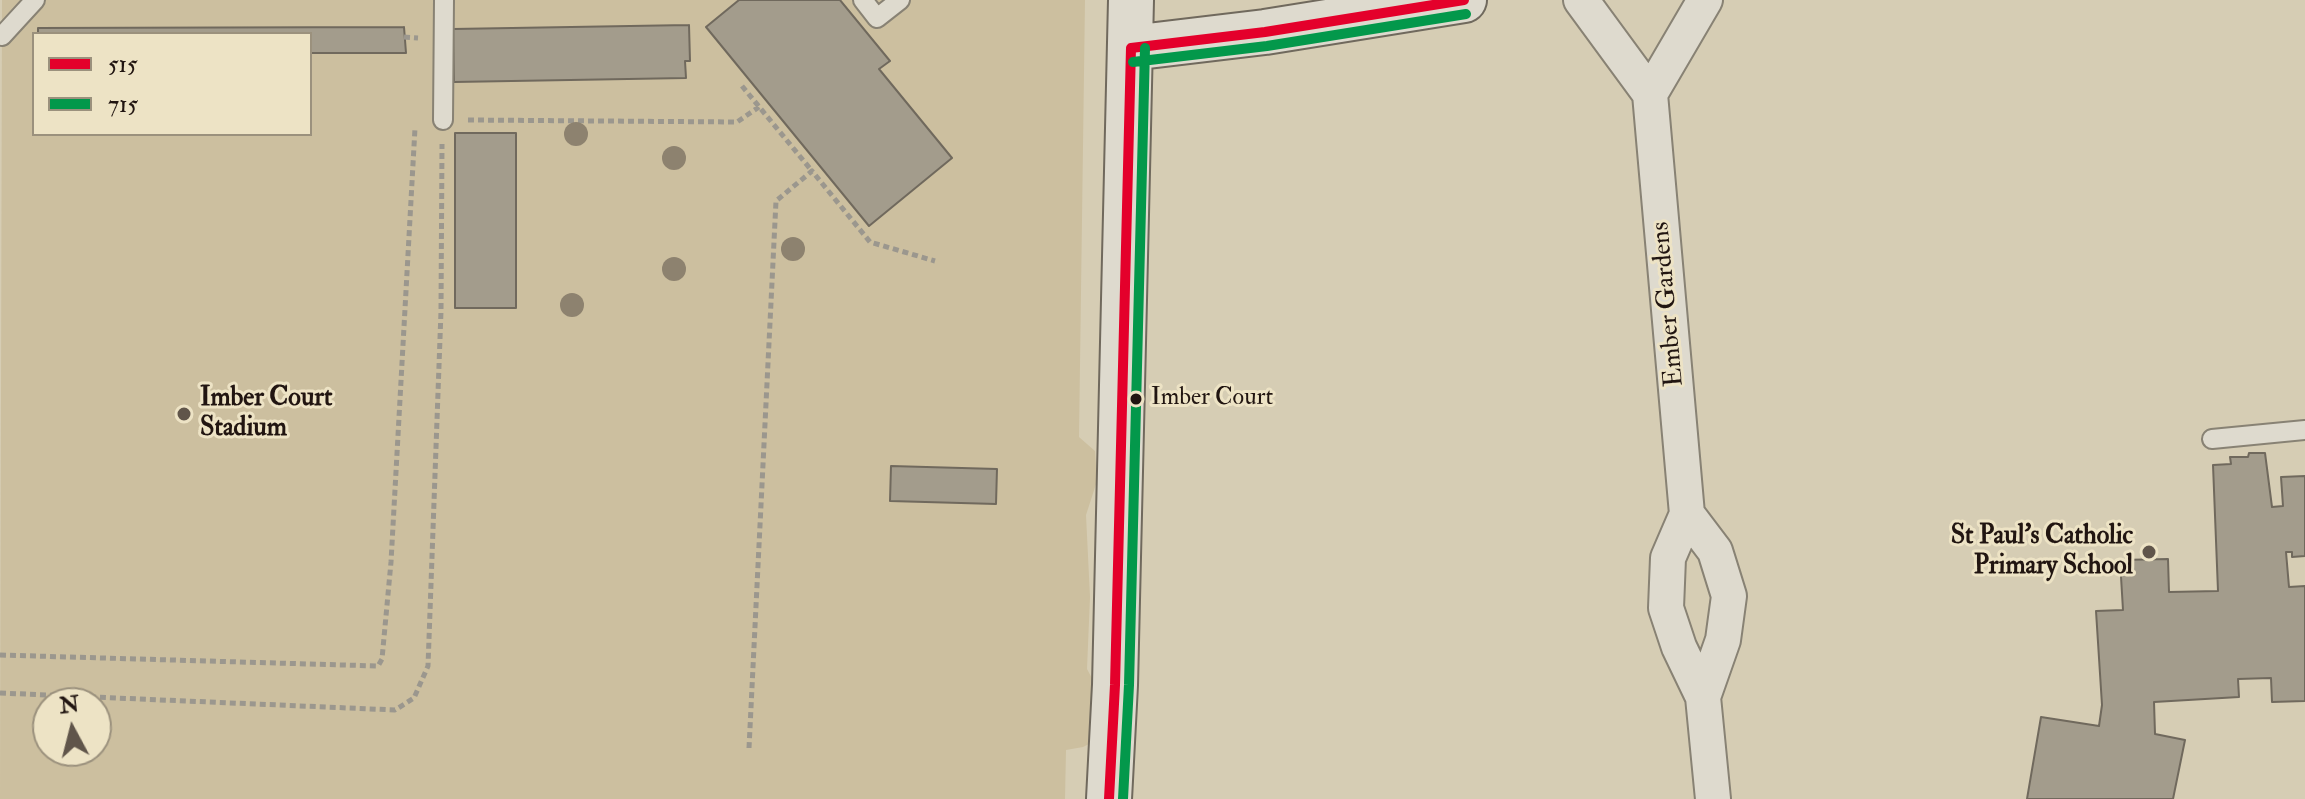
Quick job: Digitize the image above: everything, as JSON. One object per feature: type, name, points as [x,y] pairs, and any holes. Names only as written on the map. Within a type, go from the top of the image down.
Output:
[{"type":"main road","points":[[1109,799],[1115,685],[1131,0]]},
{"type":"main road","points":[[1131,48],[1265,32],[1464,0]]},
{"type":"street","points":[[1581,0],[1650,94],[1705,0]]},
{"type":"street","name":"Ember Gardens","points":[[1650,94],[1687,514],[1668,558],[1666,608],[1679,647],[1703,697],[1713,799]]},
{"type":"street","name":"Ember Gardens","points":[[1687,514],[1715,551],[1729,596],[1723,640],[1703,697]]},
{"type":"lane","points":[[2,36],[35,0]]},
{"type":"lane","points":[[443,120],[444,0]]},
{"type":"lane","points":[[863,0],[877,18],[900,0]]},
{"type":"lane","points":[[2212,439],[2305,430]]},
{"type":"path","points":[[404,37],[418,37],[417,50]]},
{"type":"path","points":[[742,86],[870,242],[935,261]]},
{"type":"path","points":[[0,693],[395,710],[414,698],[428,666],[441,311],[443,120],[737,122],[759,107]]},
{"type":"path","points":[[0,655],[378,666],[382,659],[391,562],[415,118]]},
{"type":"path","points":[[749,748],[776,201],[812,171]]},
{"type":"shaded area","name":"Imber Court","points":[[2,0],[1085,0],[1079,437],[1095,451],[1097,481],[1086,515],[1090,597],[1087,669],[1103,699],[1099,739],[1083,747],[1066,750],[1065,799],[0,799]]},
{"type":"building","points":[[739,0],[840,0],[890,61],[879,69],[952,158],[869,226],[706,27]]},
{"type":"building","points":[[689,25],[690,61],[685,61],[686,78],[454,82],[453,29]]},
{"type":"building","points":[[404,27],[406,53],[312,53],[312,32],[38,32],[38,28]]},
{"type":"building","points":[[455,133],[516,133],[516,308],[455,308]]},
{"type":"building","points":[[2249,453],[2265,453],[2272,507],[2283,506],[2281,477],[2305,476],[2305,556],[2292,557],[2292,552],[2286,552],[2289,587],[2305,586],[2305,701],[2272,702],[2271,678],[2238,679],[2239,697],[2154,702],[2155,734],[2185,740],[2173,799],[2027,799],[2041,717],[2099,726],[2102,705],[2096,611],[2123,610],[2120,560],[2168,559],[2169,592],[2218,591],[2213,465],[2231,464],[2230,457],[2248,457]]},
{"type":"building","points":[[891,466],[997,469],[996,504],[890,501]]},
{"type":"transit line","name":"515","points":[[1131,48],[1265,32],[1464,0]]},
{"type":"transit line","name":"715","points":[[1133,62],[1267,46],[1466,14]]},
{"type":"transit line","name":"515","points":[[1109,799],[1115,685],[1131,48]]},
{"type":"transit line","name":"715","points":[[1123,799],[1129,685],[1145,48]]},
{"type":"place","name":"Imber Court","points":[[1136,399]]},
{"type":"place","name":"Imber Court Stadium","points":[[184,414]]},
{"type":"place","name":"St Paul's Catholic Primary School","points":[[2149,552]]}]
